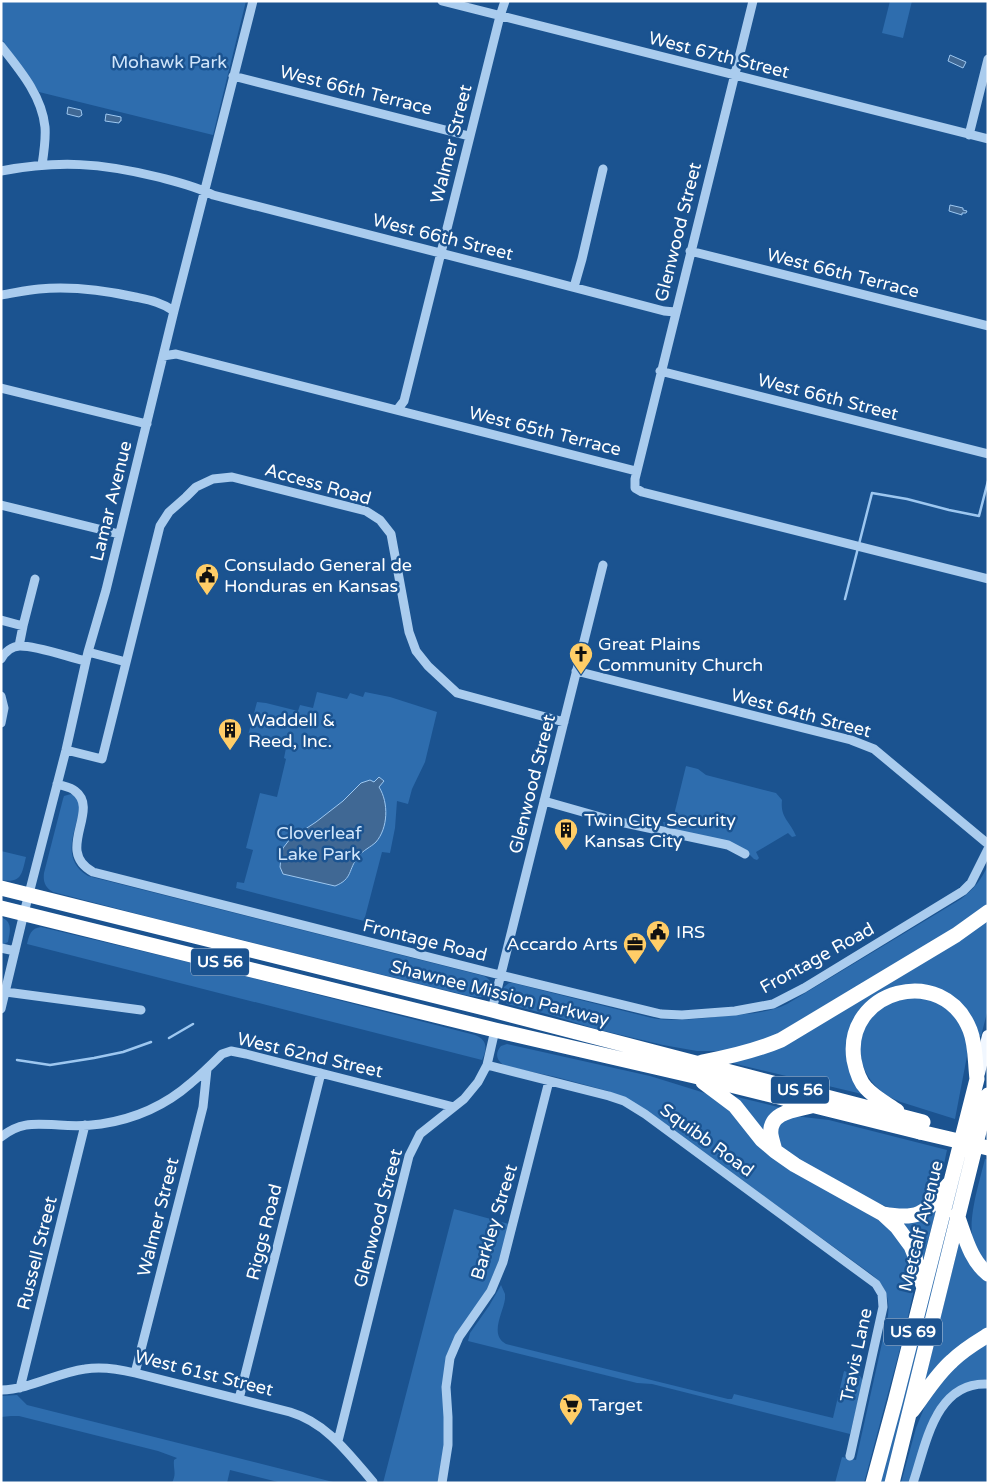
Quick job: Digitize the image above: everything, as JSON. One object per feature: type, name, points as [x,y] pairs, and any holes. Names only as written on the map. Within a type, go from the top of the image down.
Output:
[{"type":"highway","name":"Shawnee Mission Parkway","points":[[1,888],[522,1018],[815,1106],[988,1138]]},
{"type":"highway","name":"Shawnee Mission Parkway","points":[[1,908],[495,1030],[695,1069],[904,1116],[922,1127],[988,1148]]},
{"type":"highway","points":[[924,1288],[911,1246],[897,1227],[883,1214],[796,1165],[775,1151],[762,1140],[735,1106],[695,1069],[763,1048],[781,1040],[956,935],[988,912]]},
{"type":"highway","name":"US 69","points":[[904,1116],[865,1088],[859,1076],[853,1053],[855,1035],[859,1025],[871,1008],[886,997],[905,991],[916,990],[935,994],[950,1002],[962,1015],[971,1032],[977,1079]]},
{"type":"highway","points":[[466,1023],[485,1016],[492,1010]]},
{"type":"highway","points":[[495,1030],[522,1018]]},
{"type":"highway","name":"Metcalf Avenue","points":[[873,1483],[977,1079]]},
{"type":"highway","name":"Metcalf Avenue","points":[[892,1483],[988,1095]]},
{"type":"highway","points":[[775,1151],[771,1135],[771,1129],[775,1120],[784,1112],[815,1106]]},
{"type":"highway","points":[[883,1214],[908,1217],[922,1212],[929,1207],[951,1182]]},
{"type":"highway","points":[[957,1215],[973,1256],[978,1265],[988,1274]]},
{"type":"highway","name":"US 69","points":[[908,1415],[951,1361],[969,1346],[988,1335]]},
{"type":"main road","name":"Metcalf Avenue","points":[[977,1079],[988,1036]]},
{"type":"street","name":"Lamar Avenue","points":[[1,1009],[28,895],[66,750],[88,652],[106,590],[174,311],[253,1]]},
{"type":"street","name":"West 67th Street","points":[[442,1],[988,139]]},
{"type":"street","name":"Walmer Street","points":[[397,410],[404,401],[505,1]]},
{"type":"street","name":"Glenwood Street","points":[[636,471],[754,1]]},
{"type":"street","points":[[1,46],[28,82],[39,102],[45,126],[42,165]]},
{"type":"street","points":[[969,135],[988,59]]},
{"type":"street","name":"West 66th Terrace","points":[[233,76],[470,136]]},
{"type":"street","name":"West 66th Street","points":[[1,172],[42,165],[88,165],[115,168],[197,187],[213,195],[664,311],[676,312]]},
{"type":"street","points":[[574,287],[603,169]]},
{"type":"street","name":"West 66th Terrace","points":[[690,252],[988,326]]},
{"type":"street","points":[[1,295],[37,289],[78,288],[113,292],[146,299],[164,304],[174,311]]},
{"type":"street","name":"West 65th Terrace","points":[[163,356],[176,354],[636,471],[635,488],[642,492],[988,579]]},
{"type":"street","name":"West 66th Street","points":[[660,372],[988,454]]},
{"type":"street","points":[[1,388],[147,424]]},
{"type":"street","name":"Access Road","points":[[66,750],[102,759],[160,526],[169,512],[196,488],[213,479],[232,477],[366,511],[380,520],[390,534],[408,632],[416,651],[428,666],[457,693],[564,722]]},
{"type":"street","points":[[1,505],[119,534]]},
{"type":"street","name":"Glenwood Street","points":[[492,1010],[603,565]]},
{"type":"street","points":[[19,646],[22,626],[35,579]]},
{"type":"street","points":[[1,620],[22,626]]},
{"type":"street","points":[[1,659],[11,648],[19,646],[86,661]]},
{"type":"street","points":[[88,652],[126,662]]},
{"type":"street","name":"West 64th Street","points":[[576,671],[851,740],[874,749],[988,844]]},
{"type":"street","points":[[1,696],[4,708],[1,723]]},
{"type":"street","name":"Frontage Road","points":[[57,784],[74,790],[80,795],[83,802],[76,851],[81,862],[93,872],[661,1014],[682,1015],[761,1007],[773,1004],[798,991],[954,896],[971,883],[988,850]]},
{"type":"street","points":[[544,801],[611,820],[728,845],[745,854]]},
{"type":"street","points":[[1,948],[15,951]]},
{"type":"street","points":[[6,992],[142,1010]]},
{"type":"street","name":"Glenwood Street","points":[[338,1441],[409,1156],[420,1134],[469,1095],[481,1079],[487,1065],[495,1030]]},
{"type":"street","name":"West 62nd Street","points":[[1,1137],[14,1129],[32,1123],[85,1125],[118,1120],[151,1109],[184,1089],[222,1054],[231,1051],[454,1107]]},
{"type":"street","points":[[487,1065],[549,1081]]},
{"type":"street","name":"Walmer Street","points":[[136,1373],[203,1107],[207,1068]]},
{"type":"street","name":"Riggs Road","points":[[239,1399],[321,1073]]},
{"type":"street","name":"Squibb Road","points":[[549,1081],[617,1098],[631,1105],[833,1252]]},
{"type":"street","name":"Barkley Street","points":[[442,1483],[448,1445],[446,1391],[449,1361],[459,1337],[491,1291],[503,1262],[549,1081]]},
{"type":"street","name":"Russell Street","points":[[20,1388],[85,1125]]},
{"type":"street","name":"Travis Lane","points":[[833,1252],[874,1282],[882,1294],[883,1301],[850,1456]]},
{"type":"street","name":"West 61st Street","points":[[1,1390],[20,1388],[86,1369],[111,1368],[136,1373],[298,1415],[325,1430],[338,1441],[373,1482]]},
{"type":"street","points":[[913,1483],[932,1424],[942,1405],[966,1387],[974,1384],[986,1384]]},
{"type":"green space","name":"Mohawk Park","points":[[1,1],[246,1],[213,135],[39,92],[1,38]]},
{"type":"green space","points":[[890,1],[912,1],[903,38],[882,33]]},
{"type":"green space","name":"Cloverleaf Lake Park","points":[[317,692],[347,699],[350,693],[363,697],[365,692],[390,697],[437,712],[425,762],[412,789],[408,804],[397,801],[395,828],[390,853],[382,852],[364,921],[236,888],[237,882],[244,883],[253,850],[246,848],[260,793],[277,797],[286,759],[284,758],[286,748],[247,739],[257,702],[298,711],[300,705],[313,708]]},
{"type":"green space","points":[[686,766],[698,769],[706,775],[776,793],[782,800],[782,811],[796,836],[792,837],[788,833],[756,852],[759,858],[757,860],[745,850],[664,826],[663,822],[672,823]]},
{"type":"green space","points":[[71,794],[78,800],[79,809],[72,843],[72,855],[77,866],[88,876],[484,976],[490,982],[490,992],[484,997],[464,995],[53,892],[45,884],[44,873],[64,796]]},
{"type":"green space","points":[[1,851],[26,857],[22,872],[17,879],[1,880]]},
{"type":"green space","points":[[988,865],[988,905],[977,915],[765,1041],[721,1051],[697,1051],[596,1029],[507,1004],[502,997],[504,987],[509,983],[513,983],[652,1018],[669,1020],[695,1019],[771,1010],[787,1004],[961,899],[977,884]]},
{"type":"green space","points":[[1,917],[7,921],[10,927],[8,942],[4,944],[1,944]]},
{"type":"green space","points":[[988,920],[988,1009],[981,1036],[978,1036],[922,986],[857,1020],[862,1094],[732,1063]]},
{"type":"green space","points":[[41,927],[217,969],[475,1035],[484,1042],[485,1052],[482,1060],[27,944],[31,932]]},
{"type":"green space","points":[[924,997],[946,1007],[952,1012],[960,1023],[965,1035],[967,1056],[955,1119],[901,1102],[885,1094],[872,1082],[862,1061],[861,1039],[871,1017],[880,1008],[895,1001]]},
{"type":"green space","points":[[507,1044],[650,1076],[708,1094],[883,1223],[906,1246],[914,1274],[913,1294],[864,1483],[835,1483],[842,1457],[856,1460],[888,1316],[886,1292],[880,1283],[871,1274],[772,1202],[608,1091],[505,1066],[498,1060],[497,1055],[501,1046]]},
{"type":"green space","points":[[733,1096],[782,1108],[767,1136]]},
{"type":"green space","points":[[794,1116],[829,1120],[947,1150],[942,1171],[933,1194],[920,1206],[908,1211],[900,1211],[880,1204],[803,1162],[788,1153],[779,1144],[777,1138],[780,1122]]},
{"type":"green space","points":[[985,1159],[988,1160],[988,1266],[978,1252],[972,1235],[975,1201]]},
{"type":"green space","points":[[959,1173],[963,1174],[887,1483],[879,1483]]},
{"type":"green space","points":[[454,1209],[509,1224],[502,1253],[485,1294],[455,1338],[445,1438],[438,1483],[383,1483]]},
{"type":"green space","points":[[936,1210],[922,1264],[899,1223],[931,1214]]},
{"type":"green space","points":[[959,1243],[988,1280],[988,1330],[923,1388]]},
{"type":"green space","points":[[501,1285],[505,1299],[498,1323],[498,1335],[506,1344],[728,1399],[732,1399],[734,1394],[833,1418],[844,1371],[860,1376],[863,1381],[850,1434],[652,1384],[637,1383],[468,1341],[470,1333]]},
{"type":"green space","points":[[988,1342],[988,1379],[972,1381],[940,1404],[933,1413],[926,1429],[909,1483],[901,1483],[916,1428],[925,1406],[953,1367]]},
{"type":"green space","points":[[17,1395],[27,1405],[337,1483],[282,1483],[230,1470],[227,1483],[172,1483],[175,1474],[174,1460],[177,1458],[158,1451],[19,1416],[1,1417],[1,1396]]},
{"type":"shaded area","points":[[950,55],[966,62],[963,68],[948,61]]},
{"type":"shaded area","points":[[68,107],[81,110],[82,115],[79,117],[67,114]]},
{"type":"shaded area","points":[[106,114],[121,117],[121,121],[119,123],[105,121]]},
{"type":"shaded area","points":[[950,205],[967,211],[962,213],[962,215],[949,211]]},
{"type":"shaded area","points":[[379,777],[384,781],[379,787],[386,808],[383,830],[376,842],[362,852],[355,861],[348,877],[335,886],[283,874],[280,867],[283,848],[290,839],[343,801],[361,783],[370,780],[374,782]]},
{"type":"waterway","points":[[845,599],[872,493],[979,516],[988,481]]},
{"type":"waterway","points":[[169,1038],[193,1024]]},
{"type":"waterway","points":[[17,1060],[50,1065],[123,1052],[151,1042]]},
{"type":"place","name":"Consulado General de Honduras en Kansas","points":[[207,596]]},
{"type":"place","name":"Great Plains Community Church","points":[[581,675]]},
{"type":"place","name":"Waddell & Reed, Inc.","points":[[230,751]]},
{"type":"place","name":"Twin City Security Kansas City","points":[[566,851]]},
{"type":"place","name":"IRS","points":[[658,953]]},
{"type":"place","name":"Accardo Arts","points":[[635,965]]},
{"type":"place","name":"Target","points":[[571,1426]]}]
